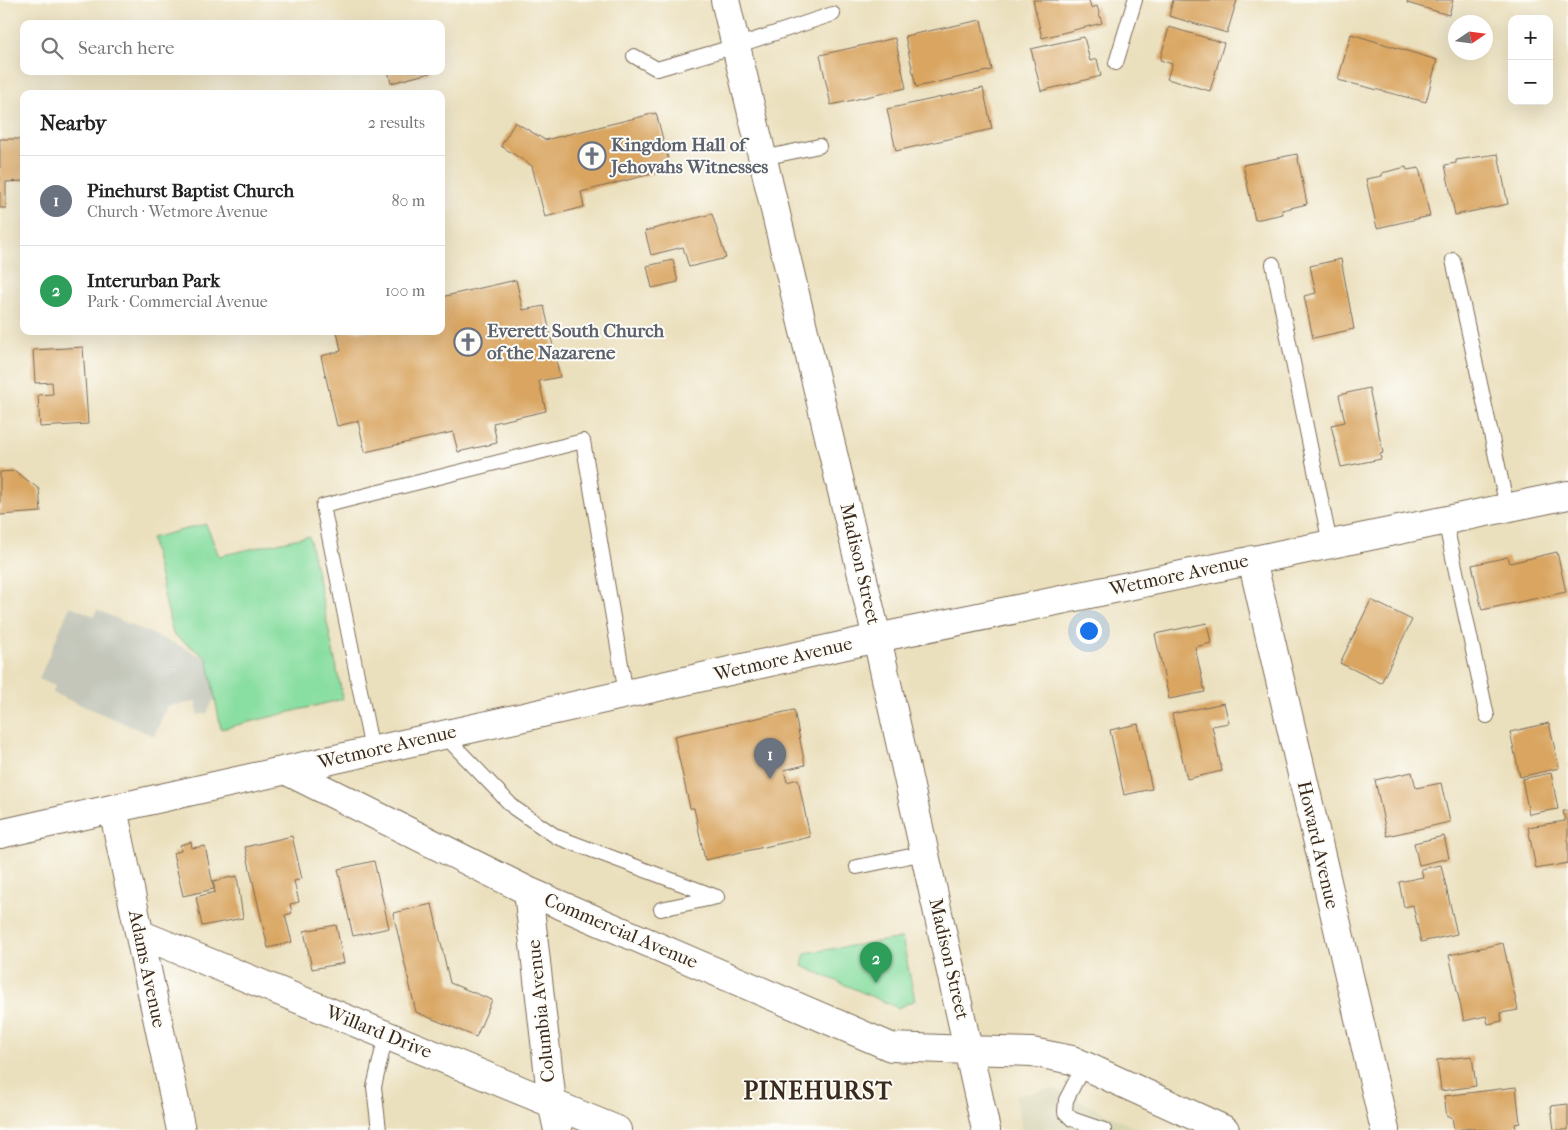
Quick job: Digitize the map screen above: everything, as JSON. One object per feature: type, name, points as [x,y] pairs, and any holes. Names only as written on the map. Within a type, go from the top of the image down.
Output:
[{"type":"street","name":"Madison Street","points":[[725,0],[877,638],[986,1130]]},
{"type":"street","name":"Wetmore Avenue","points":[[0,834],[877,638],[1568,495]]},
{"type":"street","name":"Howard Avenue","points":[[1252,560],[1385,1130]]},
{"type":"street","name":"Commercial Avenue","points":[[285,770],[528,891],[890,1047],[1032,1052],[1072,1060],[1225,1130]]},
{"type":"street","name":"Adams Avenue","points":[[113,809],[181,1130]]},
{"type":"street","name":"Columbia Avenue","points":[[528,891],[552,1103],[558,1130]]},
{"type":"street","name":"Willard Drive","points":[[140,934],[617,1130]]},
{"type":"lane","points":[[1116,63],[1135,0]]},
{"type":"lane","points":[[634,56],[657,69],[834,14]]},
{"type":"lane","points":[[763,158],[818,146]]},
{"type":"lane","points":[[1453,260],[1508,507]]},
{"type":"lane","points":[[1273,264],[1330,544]]},
{"type":"lane","points":[[372,750],[323,506],[583,441],[626,694]]},
{"type":"lane","points":[[1445,520],[1487,716]]},
{"type":"lane","points":[[443,734],[514,808],[557,837],[717,897],[661,909]]},
{"type":"lane","points":[[857,867],[925,852]]},
{"type":"lane","points":[[378,1130],[374,1087],[386,1035]]},
{"type":"lane","points":[[1084,1065],[1066,1100],[1065,1112],[1072,1119],[1104,1130]]},
{"type":"shaded area","points":[[70,606],[94,616],[97,610],[207,658],[215,697],[207,713],[198,715],[196,702],[167,706],[154,736],[53,693],[55,686],[39,679]]},
{"type":"shaded area","points":[[1054,1088],[1139,1130],[1022,1130],[1015,1096]]},
{"type":"green space","points":[[206,524],[219,556],[309,536],[343,699],[221,729],[207,658],[173,634],[151,538]]},
{"type":"green space","points":[[902,938],[915,1000],[898,1008],[802,966],[805,953]]},
{"type":"building","points":[[1033,0],[1089,0],[1091,8],[1097,6],[1102,23],[1042,38]]},
{"type":"building","points":[[1173,0],[1237,0],[1227,33],[1169,16]]},
{"type":"building","points":[[1408,0],[1453,0],[1449,15],[1407,3]]},
{"type":"building","points":[[981,20],[992,70],[916,87],[905,36]]},
{"type":"building","points":[[1169,27],[1224,43],[1210,91],[1167,79],[1172,64],[1160,60]]},
{"type":"building","points":[[1351,34],[1437,60],[1426,102],[1338,80]]},
{"type":"building","points":[[1084,37],[1090,61],[1097,59],[1101,76],[1041,91],[1031,49]]},
{"type":"building","points":[[895,38],[906,88],[831,105],[820,55]]},
{"type":"building","points":[[389,75],[422,75],[391,83]]},
{"type":"building","points":[[983,88],[992,129],[896,151],[887,109]]},
{"type":"building","name":"Kingdom Hall of Jehovahs Witnesses","points":[[656,113],[671,169],[581,192],[584,207],[545,217],[532,166],[501,146],[515,122],[545,140]]},
{"type":"building","points":[[0,139],[20,139],[20,181],[6,182],[6,208],[0,208]]},
{"type":"building","points":[[1297,154],[1307,204],[1282,210],[1283,214],[1255,220],[1243,165]]},
{"type":"building","points":[[1498,154],[1508,204],[1455,215],[1445,165],[1456,163],[1456,160]]},
{"type":"building","points":[[1406,167],[1407,170],[1419,168],[1430,216],[1377,228],[1366,179],[1382,176],[1382,173]]},
{"type":"building","points":[[712,214],[726,258],[689,267],[683,247],[651,255],[645,231]]},
{"type":"building","points":[[1341,259],[1354,329],[1313,338],[1304,296],[1316,293],[1310,266]]},
{"type":"building","points":[[673,260],[678,282],[652,288],[647,266]]},
{"type":"building","points":[[516,280],[523,310],[544,306],[560,377],[539,381],[546,411],[493,423],[497,443],[458,452],[453,432],[365,452],[358,421],[337,426],[321,356],[341,351],[338,335],[445,335],[445,296]]},
{"type":"building","points":[[83,347],[88,424],[40,427],[38,395],[53,394],[52,382],[35,383],[33,350]]},
{"type":"building","points":[[1369,388],[1383,453],[1380,454],[1381,459],[1341,467],[1331,425],[1345,422],[1339,395]]},
{"type":"building","points":[[15,471],[39,489],[41,512],[0,515],[0,472]]},
{"type":"building","points":[[1557,552],[1566,592],[1482,610],[1472,565],[1508,557],[1510,563]]},
{"type":"building","points":[[1371,600],[1412,620],[1381,683],[1340,663]]},
{"type":"building","points":[[1207,623],[1211,643],[1195,647],[1205,692],[1169,699],[1155,634]]},
{"type":"building","points":[[1224,703],[1229,723],[1212,726],[1222,771],[1187,779],[1172,714]]},
{"type":"building","points":[[794,710],[805,765],[784,770],[787,782],[798,779],[810,837],[705,860],[694,808],[690,808],[674,736]]},
{"type":"building","points":[[1549,723],[1559,768],[1520,777],[1510,732]]},
{"type":"building","points":[[1138,724],[1152,789],[1124,795],[1110,730]]},
{"type":"building","points":[[1412,772],[1416,788],[1441,783],[1450,822],[1387,836],[1375,780]]},
{"type":"building","points":[[1551,773],[1558,809],[1529,814],[1522,779]]},
{"type":"building","points":[[1563,811],[1568,811],[1568,863],[1536,869],[1528,827],[1565,821]]},
{"type":"building","points":[[292,836],[302,879],[294,881],[299,902],[290,904],[292,913],[285,915],[292,942],[268,948],[245,847]]},
{"type":"building","points":[[1444,836],[1449,858],[1419,865],[1414,843]]},
{"type":"building","points":[[191,842],[192,848],[205,846],[214,889],[183,896],[173,853],[181,851],[180,845]]},
{"type":"building","points":[[374,861],[389,928],[353,936],[338,869]]},
{"type":"building","points":[[1441,865],[1457,934],[1421,942],[1413,905],[1404,907],[1399,882],[1423,877],[1421,869]]},
{"type":"building","points":[[237,876],[243,918],[202,926],[196,897],[215,892],[213,881]]},
{"type":"building","points":[[432,904],[450,983],[492,1000],[476,1037],[416,1012],[393,913]]},
{"type":"building","points":[[336,925],[344,963],[312,969],[304,931]]},
{"type":"building","points":[[1503,943],[1518,1010],[1501,1013],[1502,1021],[1488,1024],[1486,1016],[1464,1021],[1449,955]]},
{"type":"building","points":[[1472,1056],[1476,1086],[1441,1091],[1437,1060]]},
{"type":"building","points":[[1516,1087],[1520,1123],[1515,1124],[1516,1130],[1474,1130],[1474,1128],[1454,1130],[1452,1117],[1447,1117],[1444,1096]]},
{"type":"building","points":[[1568,1104],[1568,1130],[1554,1130],[1551,1106]]},
{"type":"place","name":"Kingdom Hall of Jehovahs Witnesses","points":[[592,156]]},
{"type":"place","name":"Everett South Church of the Nazarene","points":[[468,342]]},
{"type":"place","name":"Pinehurst Baptist Church","points":[[770,779]]},
{"type":"place","name":"Interurban Park","points":[[876,983]]},
{"type":"district","name":"PINEHURST","points":[[818,1091]]}]
